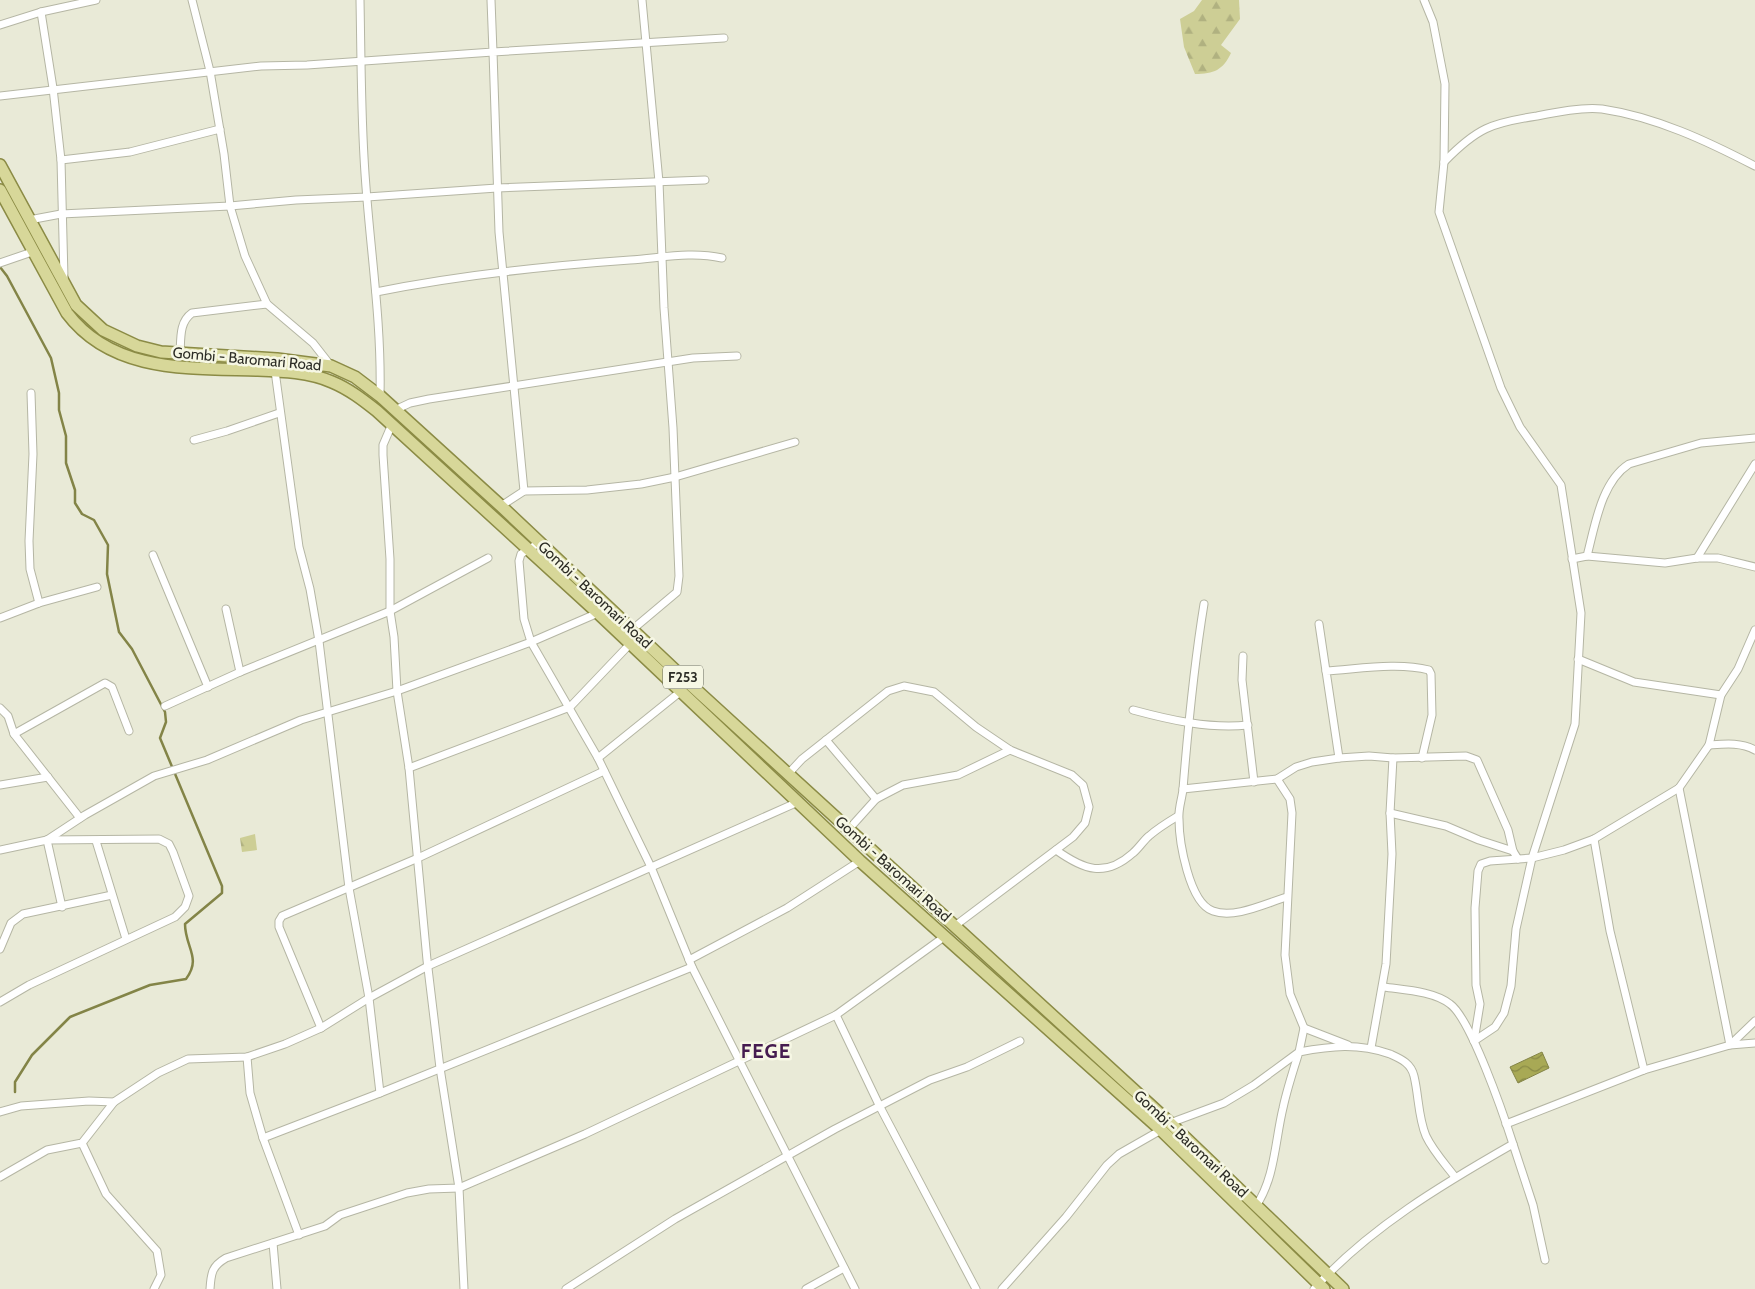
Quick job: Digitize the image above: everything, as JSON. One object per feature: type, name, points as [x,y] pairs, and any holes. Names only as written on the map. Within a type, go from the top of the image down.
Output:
[{"type":"main road","name":"Gombi - Baromari Road","points":[[0,165],[28,220],[76,305],[103,330],[137,346],[180,354],[277,359],[331,366],[355,377],[380,396],[884,862],[956,925],[1006,974],[1170,1123],[1343,1289]]},
{"type":"main road","name":"Gombi - Baromari Road","points":[[0,190],[58,298],[77,326],[106,348],[124,357],[172,367],[275,371],[332,382],[366,402],[598,613],[860,861],[1161,1130],[1319,1287]]},
{"type":"main road","points":[[871,870],[884,862]]},
{"type":"street","points":[[0,25],[41,12],[96,0]]},
{"type":"street","points":[[192,0],[210,71],[230,206],[245,256],[267,304],[313,343],[331,366]]},
{"type":"street","points":[[360,0],[364,157],[376,292],[381,367],[380,396]]},
{"type":"street","points":[[491,0],[497,188],[502,271],[524,491]]},
{"type":"street","points":[[633,630],[676,592],[679,576],[659,182],[644,42],[642,0]]},
{"type":"street","points":[[1424,0],[1434,22],[1445,84],[1444,162],[1438,212],[1502,388],[1520,427],[1561,485],[1581,613],[1575,724],[1532,858],[1516,929],[1511,986],[1504,1013],[1495,1027],[1474,1042]]},
{"type":"street","points":[[41,12],[53,88],[61,160],[64,285]]},
{"type":"street","points":[[0,96],[53,88],[261,66],[361,62],[724,38]]},
{"type":"street","points":[[1444,162],[1463,143],[1483,128],[1540,115],[1600,109],[1672,127],[1755,166]]},
{"type":"street","points":[[61,160],[130,152],[220,130]]},
{"type":"street","points":[[28,220],[61,214],[230,206],[296,200],[497,188],[705,180]]},
{"type":"street","points":[[0,263],[32,252]]},
{"type":"street","points":[[376,292],[441,279],[502,271],[663,258],[690,254],[722,258]]},
{"type":"street","points":[[180,354],[182,324],[185,318],[192,313],[267,304]]},
{"type":"street","points":[[395,410],[410,403],[428,399],[599,372],[693,358],[737,356]]},
{"type":"street","points":[[275,371],[279,413],[300,547],[319,641],[349,888],[368,998],[380,1094]]},
{"type":"street","points":[[32,393],[33,454],[29,541],[30,569],[39,603]]},
{"type":"street","points":[[194,440],[226,432],[279,413]]},
{"type":"street","points":[[392,424],[383,445],[390,559],[390,611],[394,637],[397,690],[409,768],[440,1068],[459,1188],[464,1289]]},
{"type":"street","points":[[1587,556],[1606,494],[1619,470],[1629,464],[1701,443],[1755,438]]},
{"type":"street","points":[[501,506],[524,491],[559,492],[613,488],[675,477],[795,442]]},
{"type":"street","points":[[1696,558],[1755,464]]},
{"type":"street","points":[[539,543],[521,554],[519,561],[524,618],[532,642],[598,758],[651,867],[690,964],[789,1155],[855,1289]]},
{"type":"street","points":[[153,555],[208,687]]},
{"type":"street","points":[[1572,559],[1587,556],[1665,563],[1696,558],[1718,558],[1755,566]]},
{"type":"street","points":[[165,706],[240,672],[390,611],[488,558]]},
{"type":"street","points":[[0,618],[39,603],[97,587]]},
{"type":"street","points":[[1204,604],[1188,722],[1183,789],[1178,816],[1185,866],[1202,904],[1212,911],[1229,914],[1287,897]]},
{"type":"street","points":[[226,609],[240,672]]},
{"type":"street","points":[[47,840],[80,818],[154,776],[207,760],[276,730],[397,690],[532,642],[598,613]]},
{"type":"street","points":[[1319,624],[1339,758]]},
{"type":"street","points":[[1474,1042],[1480,1004],[1476,985],[1475,947],[1478,871],[1482,864],[1490,860],[1532,858],[1564,850],[1594,839],[1678,788],[1709,745],[1721,695],[1738,669],[1755,630]]},
{"type":"street","points":[[409,768],[570,708],[630,644]]},
{"type":"street","points":[[1243,656],[1241,671],[1254,782]]},
{"type":"street","points":[[1578,659],[1634,682],[1721,695]]},
{"type":"street","points":[[1326,671],[1390,668],[1429,670],[1432,715],[1422,758]]},
{"type":"street","points":[[14,734],[105,683],[112,687],[129,731]]},
{"type":"street","points":[[789,773],[826,740],[888,691],[904,686],[934,692],[976,727],[1010,750],[1072,774],[1083,785],[1089,807],[1085,823],[1073,837],[956,925]]},
{"type":"street","points":[[598,758],[680,692]]},
{"type":"street","points":[[0,708],[8,716],[14,734],[80,818]]},
{"type":"street","points":[[1133,710],[1188,722],[1223,727],[1248,725]]},
{"type":"street","points":[[0,723],[8,716]]},
{"type":"street","points":[[826,740],[876,799]]},
{"type":"street","points":[[1709,745],[1732,744],[1746,746],[1755,750]]},
{"type":"street","points":[[849,829],[876,799],[903,784],[958,775],[1010,750]]},
{"type":"street","points":[[1183,789],[1277,779],[1296,767],[1312,762],[1339,758],[1368,756],[1393,758],[1466,756],[1477,760],[1508,830],[1513,851],[1518,859]]},
{"type":"street","points":[[1372,1048],[1384,987],[1392,854],[1390,813],[1393,758]]},
{"type":"street","points":[[321,1028],[294,967],[278,921],[282,916],[418,858],[604,771]]},
{"type":"street","points":[[0,784],[48,777]]},
{"type":"street","points":[[1256,1206],[1265,1193],[1269,1181],[1283,1107],[1304,1028],[1290,994],[1287,977],[1285,955],[1292,813],[1290,799],[1277,779]]},
{"type":"street","points":[[1678,788],[1730,1045]]},
{"type":"street","points":[[1,1178],[47,1150],[82,1143],[114,1102],[158,1073],[188,1059],[247,1057],[285,1044],[321,1028],[368,998],[428,966],[798,802]]},
{"type":"street","points":[[1390,813],[1446,826],[1479,840],[1513,851]]},
{"type":"street","points":[[1056,850],[1092,869],[1106,868],[1119,864],[1148,836],[1178,816]]},
{"type":"street","points":[[0,850],[47,840],[158,839],[168,844],[189,896],[185,907],[175,917],[126,939],[0,1002]]},
{"type":"street","points":[[1594,839],[1610,931],[1644,1070]]},
{"type":"street","points":[[47,840],[62,907]]},
{"type":"street","points":[[96,841],[126,939]]},
{"type":"street","points":[[263,1138],[380,1094],[690,964],[787,908],[860,861]]},
{"type":"street","points":[[0,949],[11,923],[23,914],[112,895]]},
{"type":"street","points":[[210,1289],[211,1272],[216,1264],[226,1258],[325,1226],[340,1216],[407,1193],[428,1189],[459,1188],[585,1134],[741,1061],[836,1015],[944,937]]},
{"type":"street","points":[[1384,987],[1430,996],[1447,1002],[1456,1009],[1474,1042],[1506,1124],[1533,1205],[1545,1260]]},
{"type":"street","points":[[836,1015],[880,1107],[976,1289]]},
{"type":"street","points":[[1730,1045],[1755,1022]]},
{"type":"street","points":[[1304,1028],[1349,1045],[1372,1048],[1400,1058],[1409,1066],[1414,1076],[1418,1113],[1427,1138],[1455,1178]]},
{"type":"street","points":[[566,1289],[675,1219],[789,1155],[930,1080],[967,1066],[1020,1041]]},
{"type":"street","points":[[1506,1124],[1644,1070],[1730,1045],[1755,1043]]},
{"type":"street","points":[[1170,1123],[1224,1103],[1254,1085],[1299,1052],[1349,1045]]},
{"type":"street","points":[[247,1057],[250,1093],[263,1138],[299,1235]]},
{"type":"street","points":[[0,1112],[21,1106],[90,1101],[114,1102]]},
{"type":"street","points":[[1002,1289],[1066,1217],[1107,1165],[1119,1154],[1161,1130]]},
{"type":"street","points":[[82,1143],[106,1194],[157,1251],[161,1275],[154,1289]]},
{"type":"street","points":[[1319,1287],[1328,1273],[1402,1214],[1455,1178],[1513,1144]]},
{"type":"street","points":[[273,1243],[276,1289]]},
{"type":"street","points":[[806,1289],[844,1268]]},
{"type":"green space","points":[[1202,0],[1239,0],[1240,19],[1221,45],[1231,53],[1225,63],[1213,72],[1195,74],[1184,47],[1180,19],[1194,11]]},
{"type":"green space","points":[[255,834],[257,850],[242,852],[240,838]]},
{"type":"water","points":[[1542,1052],[1549,1068],[1518,1083],[1510,1067]]},
{"type":"waterway","points":[[0,267],[7,276],[51,358],[59,393],[59,410],[66,436],[66,463],[75,490],[75,503],[82,514],[94,520],[108,545],[107,574],[119,632],[132,649],[165,712],[166,722],[160,738],[222,886],[222,893],[185,924],[193,958],[191,972],[186,979],[150,985],[70,1017],[32,1055],[15,1082],[15,1092]]},
{"type":"district","name":"FEGE","points":[[766,1051]]}]
